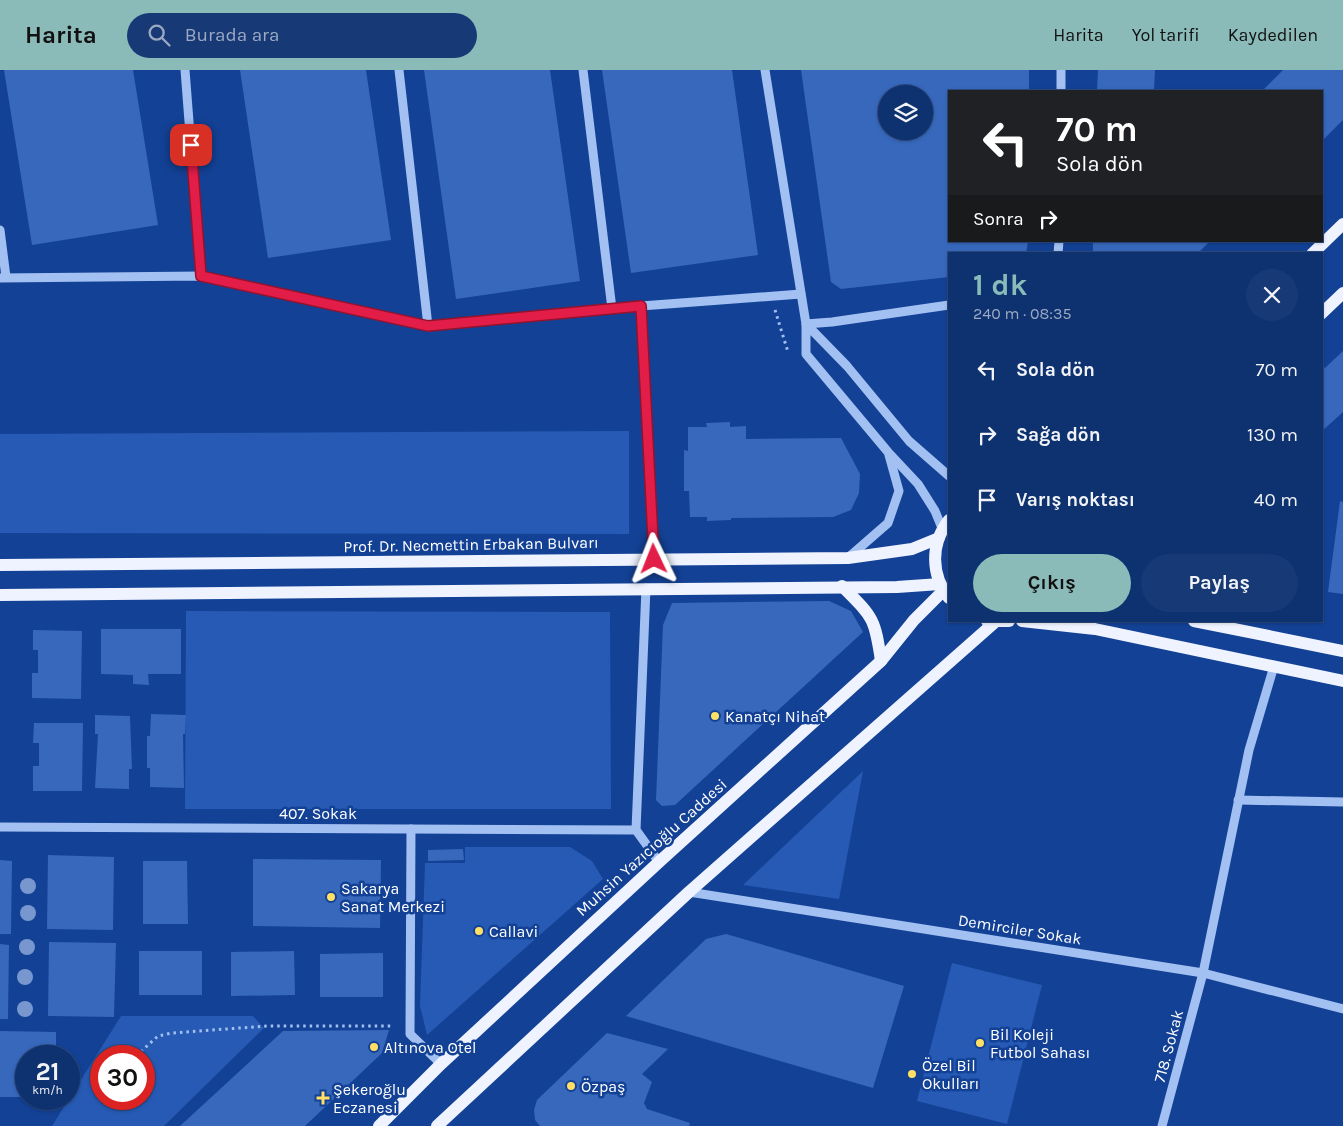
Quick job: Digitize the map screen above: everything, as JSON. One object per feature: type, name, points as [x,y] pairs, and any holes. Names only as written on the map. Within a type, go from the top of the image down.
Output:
[{"type":"main road","points":[[1314,252],[1343,224]]},
{"type":"main road","points":[[1323,312],[1343,293]]},
{"type":"main road","points":[[0,595],[842,586],[897,587],[944,591],[935,570],[935,548],[943,529]]},
{"type":"main road","name":"Prof. Dr. Necmettin Erbakan Bulvarı","points":[[0,565],[848,558],[912,548],[943,529]]},
{"type":"main road","points":[[842,586],[869,612],[876,629],[881,661]]},
{"type":"main road","name":"Muhsin Yazıcıoğlu Caddesi","points":[[379,1126],[441,1064],[659,862],[881,661],[914,620],[944,591]]},
{"type":"main road","points":[[439,1126],[689,892],[991,622]]},
{"type":"main road","points":[[1031,622],[1095,629],[1343,680]]},
{"type":"main road","points":[[1199,622],[1343,651]]},
{"type":"street","points":[[184,70],[201,276]]},
{"type":"street","points":[[399,70],[428,326]]},
{"type":"street","points":[[583,70],[612,309]]},
{"type":"street","points":[[765,70],[802,294],[806,324],[806,354],[888,452],[918,484],[935,510],[943,529]]},
{"type":"street","points":[[1061,90],[1062,70]]},
{"type":"street","points":[[0,230],[3,278],[201,276],[428,326],[641,306],[802,294]]},
{"type":"street","points":[[806,324],[948,305]]},
{"type":"street","points":[[641,306],[654,559]]},
{"type":"street","points":[[806,324],[847,366],[909,441],[948,475]]},
{"type":"street","points":[[848,558],[888,523],[898,491],[888,452]]},
{"type":"street","points":[[646,588],[636,830],[659,862]]},
{"type":"street","name":"718. Sokak","points":[[1162,1126],[1203,973],[1249,750],[1274,666]]},
{"type":"street","points":[[1238,800],[1343,802]]},
{"type":"street","name":"407. Sokak","points":[[0,827],[636,830]]},
{"type":"street","points":[[411,829],[410,1034],[441,1064]]},
{"type":"street","name":"Demirciler Sokak","points":[[689,892],[1203,973],[1343,1009]]},
{"type":"path","points":[[772,296],[782,336],[790,356]]},
{"type":"path","points":[[148,1045],[158,1036],[172,1033],[267,1026],[410,1026]]},
{"type":"shaded area","points":[[629,431],[629,534],[0,533],[0,434]]},
{"type":"shaded area","points":[[186,611],[610,612],[611,809],[185,809]]},
{"type":"shaded area","points":[[863,771],[839,899],[743,885]]},
{"type":"shaded area","points":[[465,847],[570,847],[592,861],[603,879],[427,1035],[420,1006],[425,863],[465,863]]},
{"type":"shaded area","name":"Bil Koleji Futbol Sahası","points":[[952,963],[1042,985],[1007,1124],[917,1101]]},
{"type":"shaded area","points":[[121,1016],[253,1016],[264,1028],[164,1126],[52,1126],[62,1110],[80,1110],[80,1081],[90,1065],[90,1110],[155,1110],[155,1045],[103,1045]]},
{"type":"building","points":[[4,70],[133,70],[158,225],[32,245]]},
{"type":"building","points":[[240,70],[366,70],[391,240],[268,258]]},
{"type":"building","points":[[424,70],[550,70],[580,281],[456,299]]},
{"type":"building","points":[[602,70],[732,70],[758,255],[631,273]]},
{"type":"building","points":[[801,70],[1029,70],[1029,90],[948,90],[948,242],[1028,242],[1026,252],[948,252],[948,277],[841,289],[831,282]]},
{"type":"building","points":[[1098,70],[1155,70],[1154,90],[1097,90]]},
{"type":"building","points":[[1283,70],[1343,70],[1343,120],[1323,140],[1323,90],[1263,90]]},
{"type":"building","points":[[1093,242],[1209,242],[1199,252],[1093,252]]},
{"type":"building","points":[[1343,351],[1343,412],[1323,430],[1323,366],[1325,368]]},
{"type":"building","points":[[730,422],[730,427],[746,426],[746,439],[841,438],[860,474],[859,493],[851,510],[833,517],[731,518],[731,520],[707,521],[707,517],[690,517],[689,491],[684,491],[684,450],[688,451],[688,427],[707,427],[706,423]]},
{"type":"building","points":[[1340,501],[1343,502],[1343,594],[1328,592]]},
{"type":"building","name":"Kanatçı Nihat","points":[[829,601],[851,611],[863,632],[675,805],[662,806],[656,800],[663,625],[672,603]]},
{"type":"building","points":[[101,629],[181,629],[181,674],[148,674],[149,685],[133,684],[133,675],[101,674]]},
{"type":"building","points":[[33,630],[82,631],[81,699],[32,698],[32,673],[38,673],[38,650],[33,650]]},
{"type":"building","points":[[151,714],[186,715],[185,734],[183,734],[184,788],[150,787],[150,768],[147,768],[147,736],[150,736]]},
{"type":"building","points":[[95,715],[130,716],[132,769],[129,769],[129,789],[95,788],[98,734],[95,734]]},
{"type":"building","points":[[34,723],[83,723],[82,791],[33,791],[33,766],[39,766],[39,743],[33,743]]},
{"type":"building","points":[[463,849],[464,860],[428,861],[428,850]]},
{"type":"building","points":[[48,855],[114,857],[113,930],[47,929]]},
{"type":"building","points":[[253,859],[381,860],[380,928],[253,926]]},
{"type":"building","points":[[0,860],[12,861],[11,934],[0,934]]},
{"type":"building","points":[[143,861],[187,861],[188,924],[143,924]]},
{"type":"building","points":[[726,934],[904,986],[873,1088],[626,1016],[706,939]]},
{"type":"building","points":[[49,942],[116,943],[114,1017],[48,1016]]},
{"type":"building","points":[[0,944],[9,945],[8,1019],[0,1019]]},
{"type":"building","points":[[139,951],[202,951],[202,995],[139,995]]},
{"type":"building","points":[[294,951],[295,995],[231,996],[231,952]]},
{"type":"building","points":[[383,953],[383,997],[320,997],[320,954]]},
{"type":"building","points":[[389,1030],[382,1053],[305,1126],[180,1126],[283,1031]]},
{"type":"building","points":[[0,1031],[56,1032],[56,1045],[15,1045],[15,1097],[0,1097]]},
{"type":"building","points":[[607,1033],[668,1049],[642,1074],[652,1082],[644,1103],[647,1109],[690,1123],[689,1126],[540,1126],[535,1120],[534,1110],[537,1100]]},
{"type":"place","name":"Kanatçı Nihat","points":[[715,716]]},
{"type":"place","name":"Sakarya Sanat Merkezi","points":[[331,897]]},
{"type":"place","name":"Callavi","points":[[479,931]]},
{"type":"place","name":"Bil Koleji Futbol Sahası","points":[[980,1043]]},
{"type":"place","name":"Altınova Otel","points":[[374,1047]]},
{"type":"place","name":"Özel Bil Okulları","points":[[912,1074]]},
{"type":"place","name":"Özpaş","points":[[571,1086]]},
{"type":"place","name":"Şekeroğlu Eczanesi","points":[[323,1098]]},
{"type":"route","points":[[191,145],[201,276],[428,326],[641,306],[654,559]]}]
